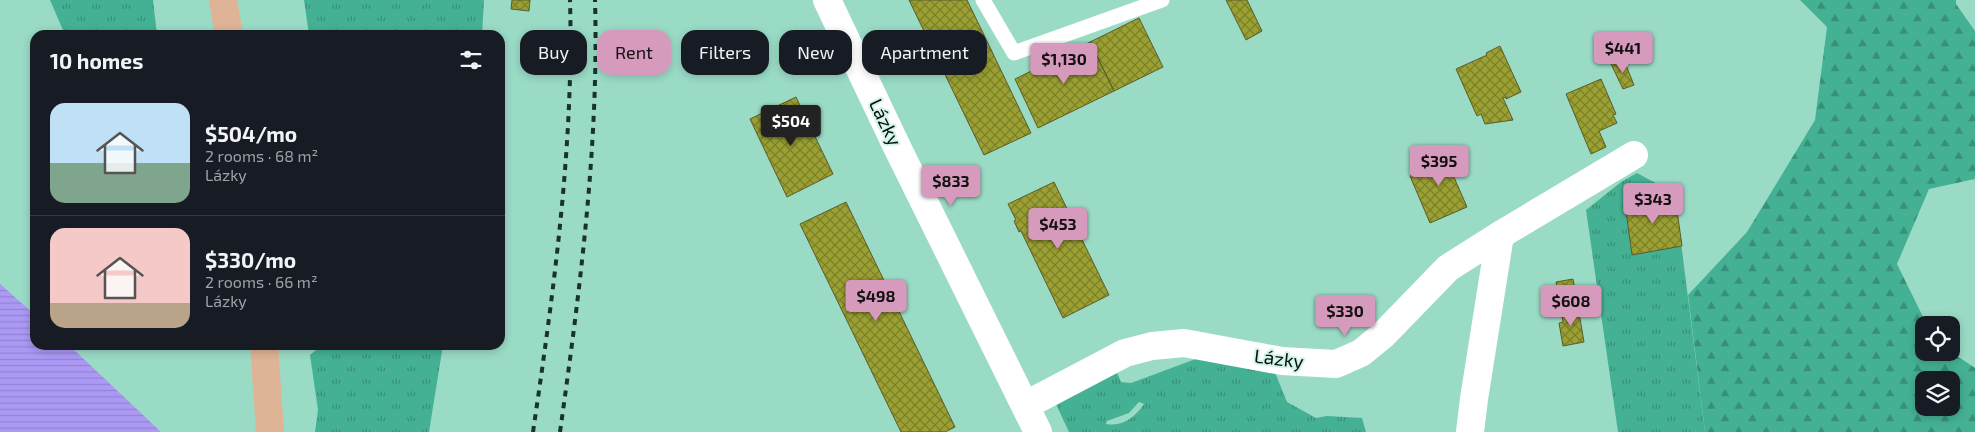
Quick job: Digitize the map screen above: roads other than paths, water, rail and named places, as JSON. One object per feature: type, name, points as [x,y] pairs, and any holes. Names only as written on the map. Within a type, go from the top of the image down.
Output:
[{"type":"main road","points":[[223,0],[228,30]]},
{"type":"main road","points":[[264,350],[270,432]]},
{"type":"street","name":"Lázky","points":[[827,0],[898,149],[1038,432]]},
{"type":"street","name":"Lázky","points":[[1026,405],[1125,353],[1152,346],[1184,343],[1282,361],[1336,364],[1361,353],[1383,335],[1448,268],[1634,155]]},
{"type":"street","points":[[1470,432],[1500,235]]},
{"type":"lane","points":[[983,0],[1014,53],[1162,0]]},
{"type":"railway","points":[[533,432],[555,270],[566,162],[569,108],[570,0]]},
{"type":"railway","points":[[560,432],[581,271],[591,163],[594,109],[595,0]]}]
